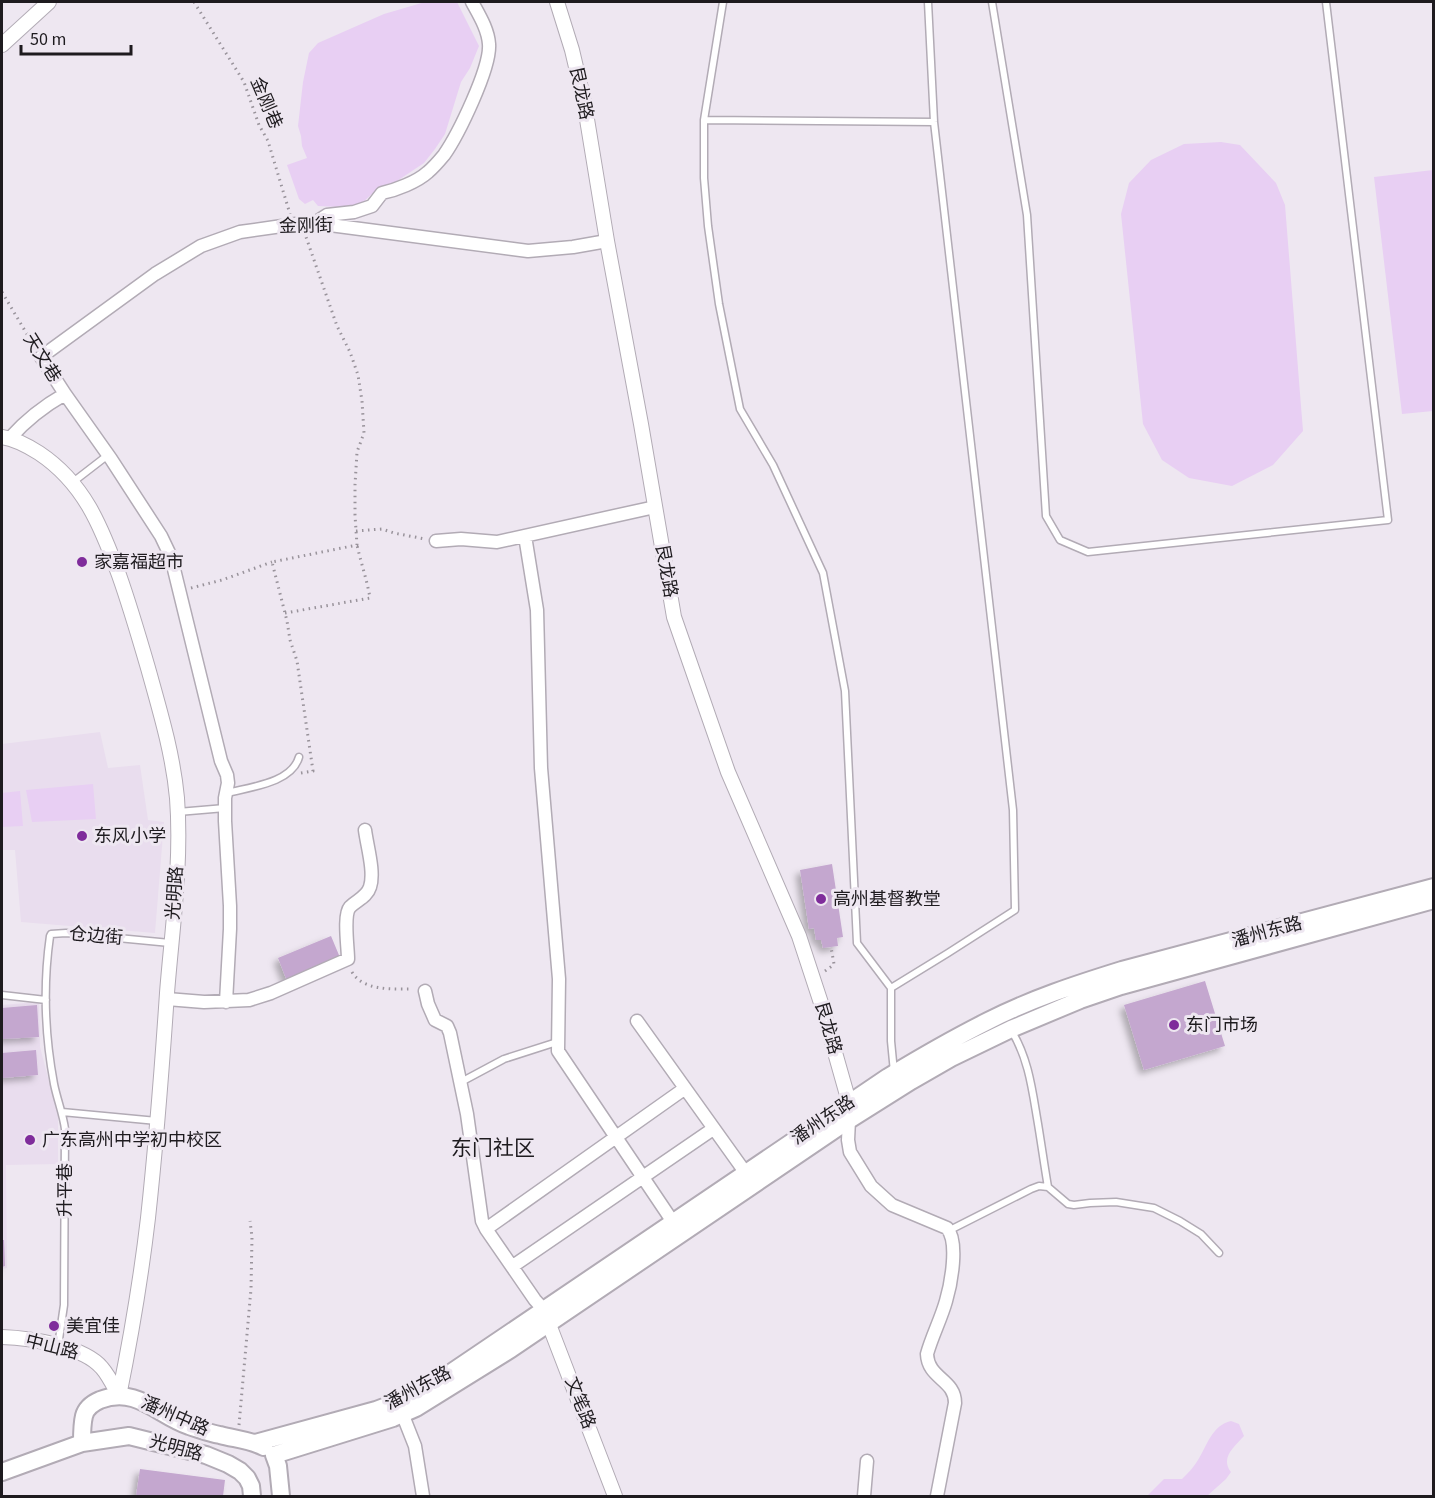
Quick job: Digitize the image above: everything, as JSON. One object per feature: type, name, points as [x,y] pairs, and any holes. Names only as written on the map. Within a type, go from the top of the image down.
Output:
[{"type":"main road","name":"潘州东路","points":[[274,1455],[393,1418],[400,1408],[452,1372],[546,1316],[749,1179],[849,1102],[923,1055],[1000,1015],[1079,983],[1122,970],[1434,887]]},
{"type":"main road","name":"潘州东路","points":[[749,1179],[951,1058],[1011,1029],[1080,1000],[1121,986],[1434,900]]},
{"type":"main road","name":"潘州中路","points":[[82,1443],[84,1414],[88,1408],[96,1402],[119,1396],[141,1400],[186,1425],[220,1436],[255,1443],[274,1455]]},
{"type":"main road","name":"潘州东路","points":[[255,1443],[376,1410],[400,1408]]},
{"type":"main road","name":"光明路","points":[[82,1443],[129,1436],[206,1455],[240,1471],[251,1486],[252,1497]]},
{"type":"main road","points":[[2,1472],[82,1443]]},
{"type":"main road","points":[[274,1455],[278,1466],[281,1497]]},
{"type":"street","points":[[2,45],[49,2]]},
{"type":"street","points":[[302,224],[327,215],[354,212],[372,206],[382,193],[422,177],[442,157],[456,134],[477,88],[488,56],[488,35],[472,2]]},
{"type":"street","name":"艮龙路","points":[[557,2],[572,50],[584,101],[674,617],[728,772],[799,936],[816,986],[849,1102],[849,1120]]},
{"type":"street","name":"金刚街","points":[[41,357],[155,274],[201,246],[240,232],[302,224],[345,226],[528,251],[573,247],[608,240]]},
{"type":"street","name":"天文巷","points":[[6,437],[34,414],[65,394],[41,357]]},
{"type":"street","points":[[65,394],[161,536],[171,557],[218,751],[227,775],[225,808],[230,906],[226,1002]]},
{"type":"street","name":"光明路","points":[[6,437],[32,449],[54,464],[87,502],[105,538],[126,594],[161,713],[173,770],[178,863],[157,1121],[148,1220],[130,1341],[119,1396]]},
{"type":"street","points":[[436,541],[461,539],[497,542],[656,507]]},
{"type":"street","points":[[525,536],[537,610],[541,768],[559,979],[557,1042],[559,1054],[677,1228]]},
{"type":"street","points":[[167,999],[204,1002],[249,1000],[348,959],[347,913],[351,906],[365,896],[371,884],[365,830]]},
{"type":"street","points":[[425,991],[435,1020],[449,1028],[467,1114],[482,1218],[486,1229],[546,1316]]},
{"type":"street","points":[[637,1021],[749,1179]]},
{"type":"street","points":[[486,1229],[684,1089]]},
{"type":"street","points":[[849,1120],[850,1152],[872,1186],[892,1205],[950,1230],[954,1243],[946,1301],[927,1354],[927,1361],[931,1369],[939,1378],[948,1383],[955,1396],[937,1497]]},
{"type":"street","points":[[513,1266],[713,1129]]},
{"type":"street","name":"文笔路","points":[[546,1316],[615,1497]]},
{"type":"street","name":"中山路","points":[[2,1337],[15,1337],[85,1354],[103,1368],[119,1396]]},
{"type":"street","points":[[400,1408],[415,1446],[423,1497]]},
{"type":"street","points":[[864,1497],[867,1461]]},
{"type":"lane","points":[[723,2],[704,120],[704,178],[719,304],[740,409],[773,465],[823,573],[845,691],[857,944],[891,988],[891,1041],[897,1090]]},
{"type":"lane","points":[[891,988],[1015,910],[1013,810],[934,122],[928,2]]},
{"type":"lane","points":[[992,2],[1027,215],[1046,516],[1060,540],[1088,552],[1388,520],[1326,2]]},
{"type":"lane","points":[[704,120],[934,122]]},
{"type":"lane","points":[[72,483],[108,455]]},
{"type":"lane","points":[[226,793],[281,778],[293,770],[299,757]]},
{"type":"lane","points":[[177,813],[225,808]]},
{"type":"lane","name":"仓边街","points":[[46,1000],[51,934],[66,933],[171,943]]},
{"type":"lane","points":[[2,995],[46,1000]]},
{"type":"lane","name":"升平巷","points":[[46,1000],[50,1062],[65,1129],[65,1297],[58,1346]]},
{"type":"lane","points":[[1000,1015],[1020,1044],[1025,1059],[1048,1187]]},
{"type":"lane","points":[[460,1082],[504,1059],[557,1042]]},
{"type":"lane","points":[[62,1112],[157,1121]]},
{"type":"lane","points":[[950,1230],[1039,1186],[1048,1187],[1068,1204],[1116,1202],[1154,1208],[1201,1234],[1219,1253]]},
{"type":"path","name":"金刚巷","points":[[194,2],[244,82],[302,224],[337,326],[350,352],[358,375],[362,401],[364,433],[357,453],[356,531],[357,545],[370,598],[285,613]]},
{"type":"path","name":"天文巷","points":[[2,291],[41,357]]},
{"type":"path","points":[[356,531],[382,529],[436,541]]},
{"type":"path","points":[[180,591],[222,580],[272,562],[357,545]]},
{"type":"path","points":[[272,562],[297,661],[314,771],[281,778]]},
{"type":"path","points":[[831,947],[834,964]]},
{"type":"path","points":[[348,959],[356,977],[363,983],[385,988],[425,991]]},
{"type":"path","points":[[238,1438],[251,1289],[250,1221]]},
{"type":"shaded area","points":[[425,2],[457,2],[479,46],[461,82],[445,134],[424,163],[384,189],[376,190],[357,208],[318,206],[313,200],[305,204],[299,199],[287,165],[307,158],[298,126],[309,53],[318,43],[384,14]]},
{"type":"shaded area","points":[[1221,142],[1240,145],[1276,183],[1285,205],[1303,431],[1273,465],[1232,486],[1189,478],[1162,460],[1143,424],[1121,214],[1129,183],[1151,160],[1184,144]]},
{"type":"shaded area","points":[[1433,170],[1433,411],[1402,414],[1374,177]]},
{"type":"shaded area","name":"东风小学","points":[[100,732],[108,768],[140,765],[148,820],[164,822],[155,933],[21,922],[15,850],[2,850],[2,744]]},
{"type":"shaded area","points":[[93,784],[96,819],[32,822],[26,790]]},
{"type":"shaded area","points":[[20,791],[23,826],[2,827],[2,793]]},
{"type":"shaded area","name":"广东高州中学初中校区","points":[[39,1002],[40,1047],[58,1116],[58,1164],[6,1165],[7,1268],[2,1269],[2,1005]]},
{"type":"shaded area","points":[[1231,1421],[1239,1424],[1244,1436],[1228,1457],[1228,1467],[1231,1472],[1207,1496],[1147,1496],[1164,1479],[1182,1479],[1196,1463],[1215,1431],[1224,1423]]},
{"type":"building","name":"高州基督教堂","points":[[832,864],[843,937],[837,938],[838,946],[823,948],[821,940],[816,940],[814,928],[809,929],[800,870]]},
{"type":"building","points":[[331,936],[341,960],[287,981],[278,958]]},
{"type":"building","name":"东门市场","points":[[1205,981],[1225,1046],[1144,1070],[1124,1005]]},
{"type":"building","points":[[37,1005],[39,1037],[2,1039],[2,1008]]},
{"type":"building","points":[[36,1050],[38,1075],[2,1078],[2,1053]]},
{"type":"building","points":[[2,1240],[4,1240],[5,1266],[2,1267]]},
{"type":"building","points":[[140,1469],[225,1480],[223,1496],[136,1496]]},
{"type":"place","name":"家嘉福超市","points":[[82,562]]},
{"type":"place","name":"东风小学","points":[[82,836]]},
{"type":"place","name":"高州基督教堂","points":[[821,899]]},
{"type":"place","name":"东门市场","points":[[1174,1025]]},
{"type":"place","name":"广东高州中学初中校区","points":[[30,1140]]},
{"type":"place","name":"美宜佳","points":[[54,1326]]},
{"type":"district","name":"东门社区","points":[[493,1148]]}]
